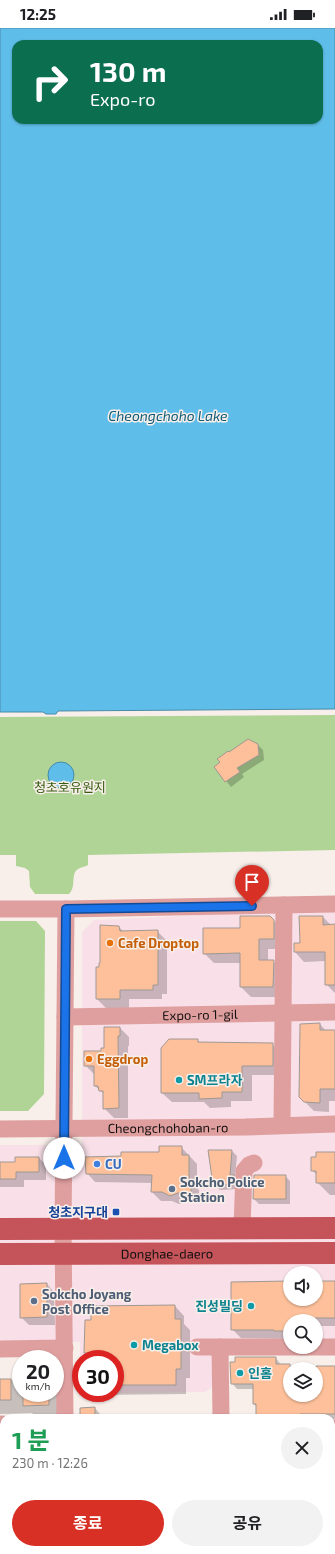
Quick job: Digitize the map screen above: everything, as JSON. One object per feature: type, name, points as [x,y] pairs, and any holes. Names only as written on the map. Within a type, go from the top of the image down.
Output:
[{"type":"main road","name":"Donghae-daero","points":[[0,1229],[335,1228]]},
{"type":"main road","name":"Donghae-daero","points":[[0,1254],[335,1253]]},
{"type":"street","points":[[0,909],[335,904]]},
{"type":"street","points":[[282,1126],[284,905]]},
{"type":"street","points":[[65,1414],[63,1228],[66,909]]},
{"type":"street","name":"Expo-ro 1-gil","points":[[65,1018],[335,1012]]},
{"type":"street","name":"Cheongchohoban-ro","points":[[0,1129],[282,1126],[335,1124]]},
{"type":"street","points":[[242,1228],[244,1171],[249,1164],[254,1163]]},
{"type":"street","points":[[197,1348],[335,1347]]},
{"type":"street","points":[[0,1349],[65,1348]]},
{"type":"street","points":[[220,1348],[222,1414]]},
{"type":"shaded area","points":[[335,912],[335,1339],[323,1339],[323,1314],[283,1314],[283,1340],[214,1341],[213,1387],[205,1392],[124,1393],[124,1350],[80,1350],[80,1342],[0,1342],[0,1145],[82,1145],[82,932],[94,920],[220,914]]},
{"type":"green space","name":"청초호유원지","points":[[335,715],[335,850],[88,855],[88,865],[79,868],[74,874],[73,887],[69,894],[35,894],[30,887],[29,871],[25,868],[16,866],[16,855],[0,855],[0,717]]},
{"type":"green space","points":[[0,921],[36,921],[45,931],[44,1094],[28,1111],[0,1111]]},
{"type":"water","name":"Cheongchoho Lake","points":[[0,28],[335,28],[335,709],[58,711],[56,714],[46,714],[43,712],[0,712]]},
{"type":"water","points":[[61,762],[70,766],[74,775],[70,784],[61,788],[52,784],[48,775],[52,766]]},
{"type":"building","points":[[248,739],[258,744],[259,755],[237,768],[240,772],[225,782],[214,767],[220,762],[217,759]]},
{"type":"building","points":[[240,916],[270,916],[274,920],[274,939],[259,939],[259,960],[274,960],[273,987],[240,987],[240,953],[203,954],[203,928],[240,928]]},
{"type":"building","points":[[299,916],[323,916],[323,925],[335,924],[335,985],[325,985],[325,952],[294,952],[294,943],[300,943]]},
{"type":"building","points":[[100,925],[119,926],[120,931],[158,930],[158,985],[153,985],[153,990],[120,990],[120,999],[96,999],[96,967],[99,967],[100,963]]},
{"type":"building","points":[[320,1023],[320,1030],[335,1030],[335,1089],[320,1089],[320,1103],[304,1102],[299,1097],[300,1024]]},
{"type":"building","points":[[104,1027],[120,1027],[120,1036],[118,1036],[119,1108],[103,1109],[103,1091],[99,1091],[98,1086],[94,1086],[94,1066],[84,1066],[84,1051],[101,1051],[101,1048],[104,1048]]},
{"type":"building","points":[[169,1039],[198,1039],[198,1042],[273,1043],[273,1066],[242,1066],[242,1092],[222,1092],[222,1098],[199,1099],[199,1093],[161,1093],[161,1048]]},
{"type":"building","points":[[159,1146],[182,1146],[182,1155],[189,1155],[189,1181],[191,1181],[191,1193],[178,1193],[170,1196],[162,1192],[151,1192],[152,1175],[86,1174],[85,1157],[121,1156],[121,1152],[159,1152]]},
{"type":"building","points":[[208,1150],[232,1150],[230,1175],[234,1175],[234,1184],[213,1185]]},
{"type":"building","points":[[316,1152],[335,1152],[335,1183],[316,1183],[316,1171],[311,1171],[311,1157],[316,1157]]},
{"type":"building","points":[[15,1157],[39,1157],[39,1172],[16,1172],[16,1179],[0,1179],[0,1162],[15,1162]]},
{"type":"building","points":[[254,1175],[286,1175],[286,1199],[253,1199]]},
{"type":"building","points":[[283,1281],[283,1306],[323,1306],[323,1281],[335,1281],[335,1318],[323,1318],[323,1314],[283,1314],[283,1331],[231,1330],[231,1282]]},
{"type":"building","name":"Sokcho Joyang Post Office","points":[[47,1283],[47,1317],[20,1318],[20,1284]]},
{"type":"building","points":[[175,1305],[175,1319],[181,1319],[181,1369],[176,1369],[176,1385],[124,1385],[124,1350],[84,1350],[85,1320],[91,1320],[91,1306]]},
{"type":"building","points":[[235,1357],[276,1357],[276,1364],[283,1364],[283,1402],[323,1402],[323,1366],[335,1366],[335,1414],[256,1414],[256,1404],[253,1404],[253,1384],[231,1384],[230,1362],[235,1362]]},
{"type":"building","points":[[0,1379],[11,1379],[11,1400],[0,1400]]},
{"type":"building","points":[[23,1402],[49,1402],[49,1405],[23,1406]]},
{"type":"building","points":[[95,1407],[95,1414],[80,1414],[80,1408]]},
{"type":"place","name":"Cafe Droptop","points":[[110,943]]},
{"type":"place","name":"Eggdrop","points":[[89,1059]]},
{"type":"place","name":"SM프라자","points":[[179,1080]]},
{"type":"place","name":"CU","points":[[97,1164]]},
{"type":"place","name":"Sokcho Police Station","points":[[172,1189]]},
{"type":"place","name":"청초지구대","points":[[116,1212]]},
{"type":"place","name":"Sokcho Joyang Post Office","points":[[34,1301]]},
{"type":"place","name":"진성빌딩","points":[[251,1306]]},
{"type":"place","name":"Megabox","points":[[134,1345]]},
{"type":"place","name":"인홈","points":[[240,1373]]},
{"type":"route","points":[[64,1158],[66,909],[252,906]]}]
